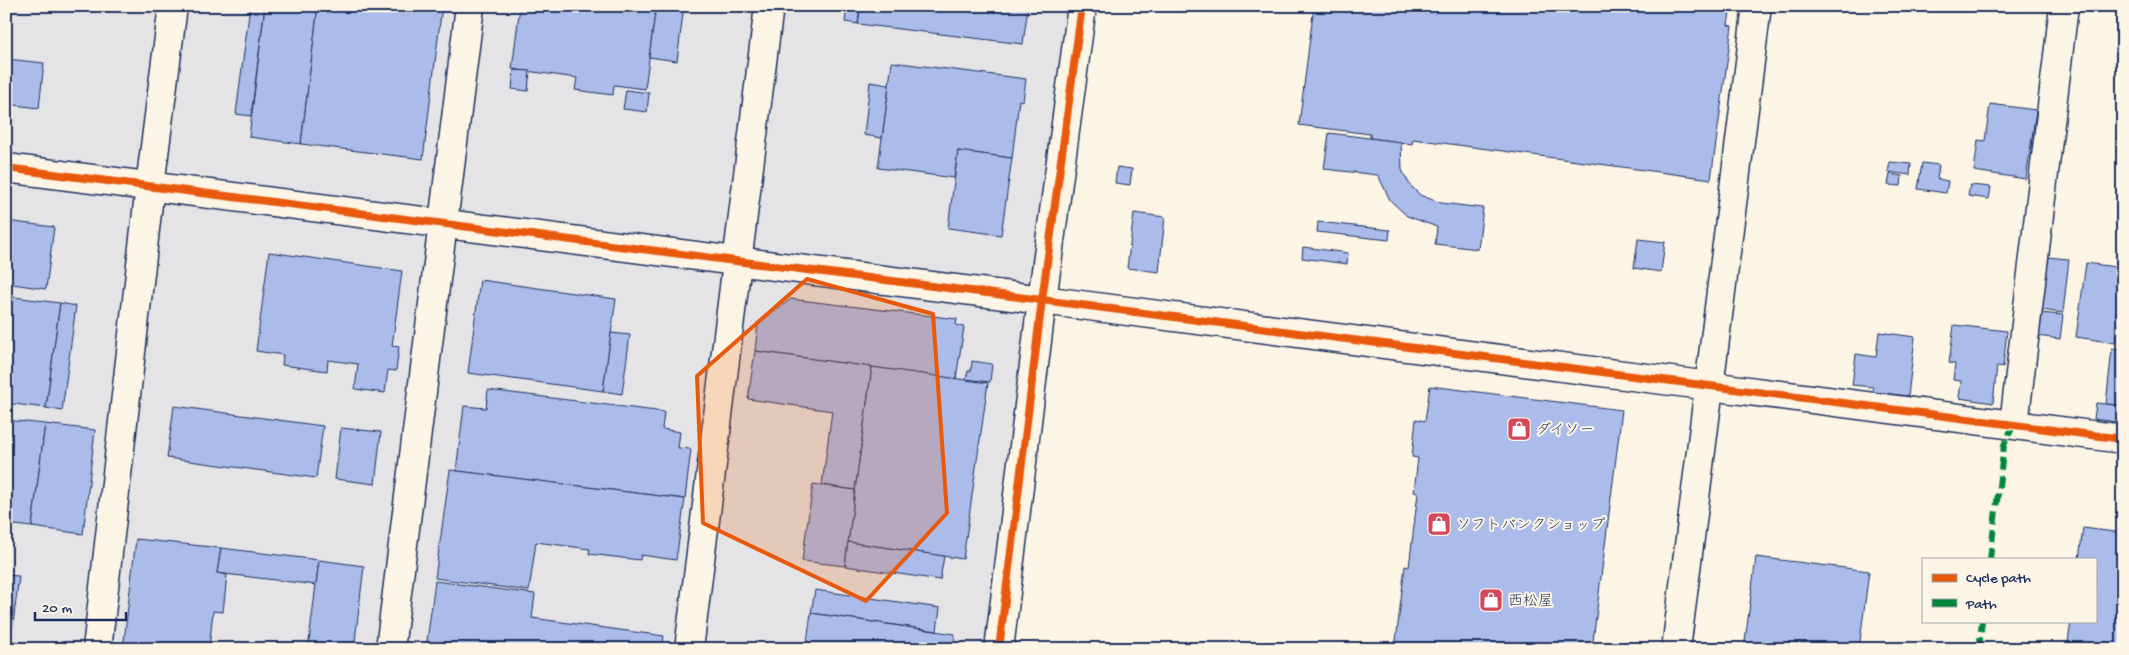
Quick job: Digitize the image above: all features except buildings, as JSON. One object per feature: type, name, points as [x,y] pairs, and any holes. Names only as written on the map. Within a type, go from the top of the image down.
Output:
[{"type":"street","points":[[97,649],[150,186],[173,6]]},
{"type":"street","points":[[390,649],[470,6]]},
{"type":"street","points":[[689,649],[769,6]]},
{"type":"street","points":[[999,649],[1042,300],[1082,6]]},
{"type":"street","points":[[1676,649],[1757,6]]},
{"type":"street","points":[[2014,424],[2064,6]]},
{"type":"street","points":[[6,168],[2123,439]]},
{"type":"highlighted area","points":[[807,279],[933,314],[947,513],[866,601],[703,523],[697,376]]},
{"type":"shaded area","points":[[6,6],[1068,6],[986,649],[6,649]]},
{"type":"marked path","points":[[1990,558],[2004,445],[2014,424]]},
{"type":"marked path","points":[[1979,649],[1982,622]]},
{"type":"cycle path","points":[[6,168],[1042,300],[1082,6]]},
{"type":"cycle path","points":[[999,649],[1042,300],[2123,439]]},
{"type":"place","name":"ダイソー","points":[[1519,429]]},
{"type":"place","name":"ソフトバンクショップ","points":[[1439,524]]},
{"type":"place","name":"西松屋","points":[[1491,600]]}]
